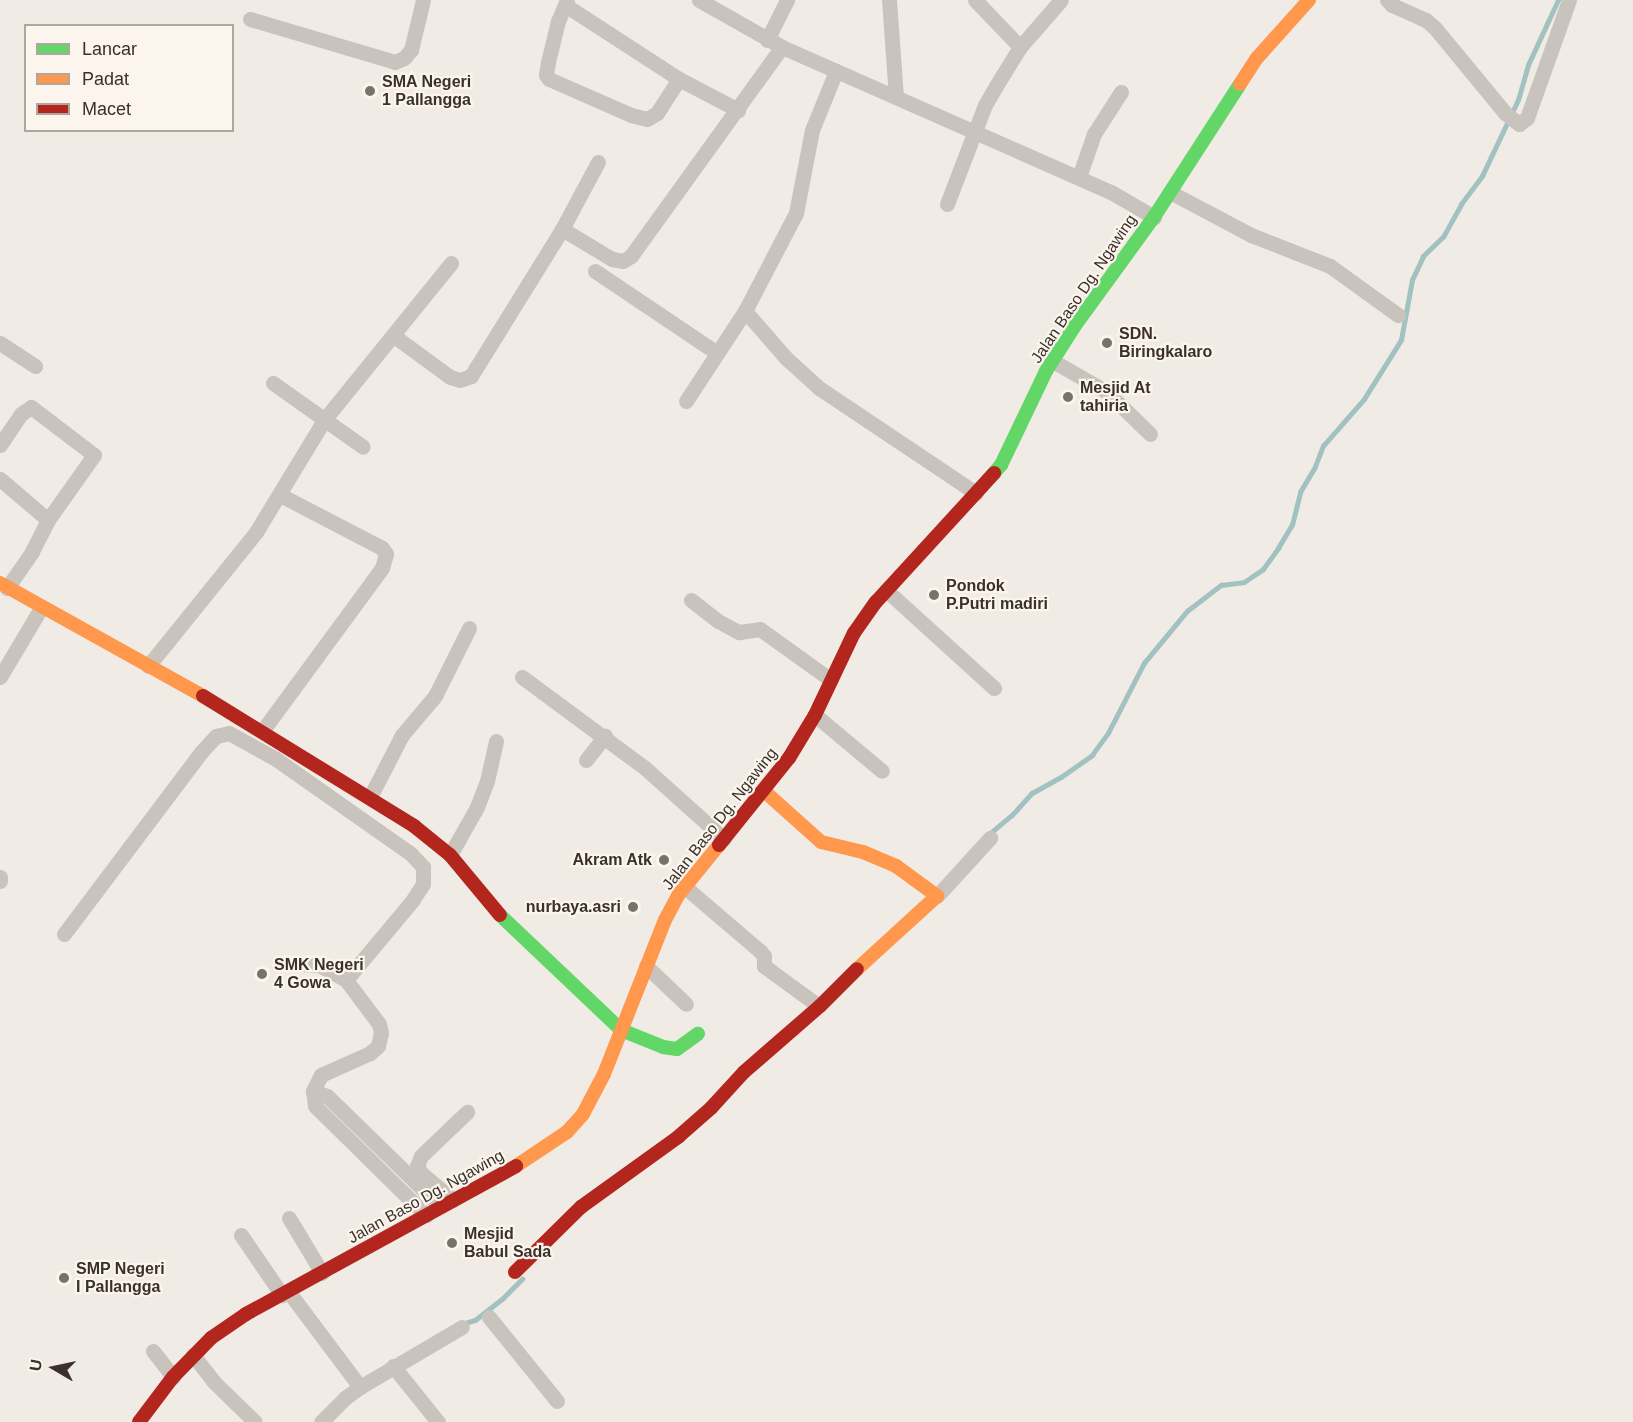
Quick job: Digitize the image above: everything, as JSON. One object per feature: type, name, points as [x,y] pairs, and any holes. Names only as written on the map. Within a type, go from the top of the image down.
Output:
[{"type":"main road","name":"Jalan Baso Dg. Ngawing","points":[[139,1422],[173,1377],[211,1338],[246,1314],[521,1164],[567,1132],[583,1114],[621,1030],[665,920],[685,887],[789,758],[815,715],[854,633],[886,590],[1001,465],[1053,361],[1154,217],[1257,58],[1309,0]]},
{"type":"main road","points":[[3,586],[263,730],[304,759],[370,797],[450,855],[500,915],[621,1030],[663,1047],[677,1049],[698,1034]]},
{"type":"main road","points":[[515,1272],[581,1207],[678,1137],[711,1108],[744,1072],[816,1003],[864,962],[933,893],[896,866],[875,856],[821,842],[764,791]]},
{"type":"street","points":[[250,19],[395,62],[404,58],[411,50],[423,0]]},
{"type":"street","points":[[699,0],[767,40],[1079,177],[1111,192],[1154,217]]},
{"type":"street","points":[[767,40],[787,0]]},
{"type":"street","points":[[889,0],[896,97]]},
{"type":"street","points":[[975,0],[1020,47]]},
{"type":"street","points":[[947,204],[985,105],[1020,47],[1061,0]]},
{"type":"street","points":[[1387,0],[1392,5],[1426,20],[1435,28],[1512,122],[1519,124],[1525,121],[1530,110],[1569,0]]},
{"type":"street","points":[[679,79],[657,113],[647,119],[631,115],[549,79],[546,75],[548,62],[566,3],[679,79],[738,110]]},
{"type":"street","points":[[562,229],[612,259],[623,261],[631,256],[782,47]]},
{"type":"street","points":[[686,401],[745,311],[796,213],[812,130],[836,71]]},
{"type":"street","points":[[1079,177],[1094,134],[1121,92]]},
{"type":"street","points":[[394,336],[450,377],[460,380],[471,376],[562,229],[597,162]]},
{"type":"street","points":[[1170,192],[1204,213],[1258,238],[1330,266],[1398,315]]},
{"type":"street","points":[[148,666],[256,532],[324,420],[451,263]]},
{"type":"street","points":[[595,271],[717,353]]},
{"type":"street","points":[[745,311],[786,358],[819,388],[976,493]]},
{"type":"street","points":[[0,343],[35,366]]},
{"type":"street","points":[[1053,361],[1107,392],[1150,434]]},
{"type":"street","points":[[273,383],[363,447]]},
{"type":"street","points":[[0,445],[21,414],[31,407],[94,453],[86,470],[48,520],[32,552],[3,586]]},
{"type":"street","points":[[0,479],[48,520]]},
{"type":"street","points":[[263,730],[382,568],[386,554],[382,548],[280,495]]},
{"type":"street","points":[[886,590],[994,688]]},
{"type":"street","points":[[691,600],[718,621],[739,632],[760,629],[831,680]]},
{"type":"street","points":[[0,677],[41,608]]},
{"type":"street","points":[[370,797],[402,735],[435,696],[469,628]]},
{"type":"street","points":[[522,677],[605,736],[724,839]]},
{"type":"street","points":[[815,715],[882,771]]},
{"type":"street","points":[[64,934],[202,751],[216,736],[229,733],[276,759],[411,854],[423,867],[423,884],[412,901],[346,980]]},
{"type":"street","points":[[586,760],[605,736]]},
{"type":"street","points":[[450,855],[477,807],[488,781],[496,741]]},
{"type":"street","points":[[933,893],[990,838]]},
{"type":"street","points":[[685,887],[760,951],[765,956],[764,966],[816,1003]]},
{"type":"street","points":[[297,964],[319,965],[346,980],[379,1024],[381,1042],[359,1060],[328,1070],[321,1075],[318,1098],[426,1215]]},
{"type":"street","points":[[646,966],[686,1004]]},
{"type":"street","points":[[318,1098],[427,1192],[447,1203]]},
{"type":"street","points":[[447,1203],[417,1166],[421,1156],[468,1112]]},
{"type":"street","points":[[414,1203],[427,1192]]},
{"type":"street","points":[[289,1218],[322,1273]]},
{"type":"street","points":[[241,1235],[359,1385]]},
{"type":"street","points":[[489,1317],[557,1401]]},
{"type":"street","points":[[321,1422],[359,1385],[462,1326]]},
{"type":"street","points":[[153,1351],[173,1377]]},
{"type":"street","points":[[193,1355],[214,1383],[255,1422]]},
{"type":"street","points":[[393,1366],[438,1422]]},
{"type":"waterway","points":[[988,835],[1012,815],[1032,793],[1061,777],[1092,755],[1108,733],[1144,663],[1187,611],[1221,585],[1244,582],[1263,569],[1278,548],[1292,525],[1300,492],[1314,469],[1323,446],[1364,399],[1401,340],[1412,280],[1423,256],[1443,237],[1461,204],[1482,176],[1518,100],[1528,65],[1558,0]]},
{"type":"waterway","points":[[462,1324],[475,1320],[503,1298],[522,1279]]},
{"type":"traffic: fast","points":[[994,473],[1001,465],[1046,371],[1074,327],[1154,217],[1240,84]]},
{"type":"traffic: fast","points":[[500,915],[621,1030],[663,1047],[677,1049],[698,1034]]},
{"type":"traffic: slow","points":[[1240,84],[1257,58],[1309,0]]},
{"type":"traffic: slow","points":[[0,583],[203,696]]},
{"type":"traffic: slow","points":[[764,791],[821,842],[863,852],[896,866],[937,896],[857,969]]},
{"type":"traffic: slow","points":[[516,1166],[567,1132],[583,1114],[604,1074],[665,920],[679,894],[719,845]]},
{"type":"traffic: jam","points":[[719,845],[789,758],[815,715],[854,633],[876,602],[994,473]]},
{"type":"traffic: jam","points":[[203,696],[414,826],[450,855],[500,915]]},
{"type":"traffic: jam","points":[[515,1272],[581,1207],[678,1137],[711,1108],[744,1072],[820,1006],[857,969]]},
{"type":"traffic: jam","points":[[139,1422],[173,1377],[211,1338],[246,1314],[516,1166]]},
{"type":"place","name":"SMA Negeri 1 Pallangga","points":[[370,91]]},
{"type":"place","name":"SDN. Biringkalaro","points":[[1107,343]]},
{"type":"place","name":"Mesjid At tahiria","points":[[1068,397]]},
{"type":"place","name":"Pondok P.Putri madiri","points":[[934,595]]},
{"type":"place","name":"Akram Atk","points":[[664,860]]},
{"type":"place","name":"nurbaya.asri","points":[[633,907]]},
{"type":"place","name":"SMK Negeri 4 Gowa","points":[[262,974]]},
{"type":"place","name":"Mesjid Babul Sada","points":[[452,1243]]},
{"type":"place","name":"SMP Negeri I Pallangga","points":[[64,1278]]}]
